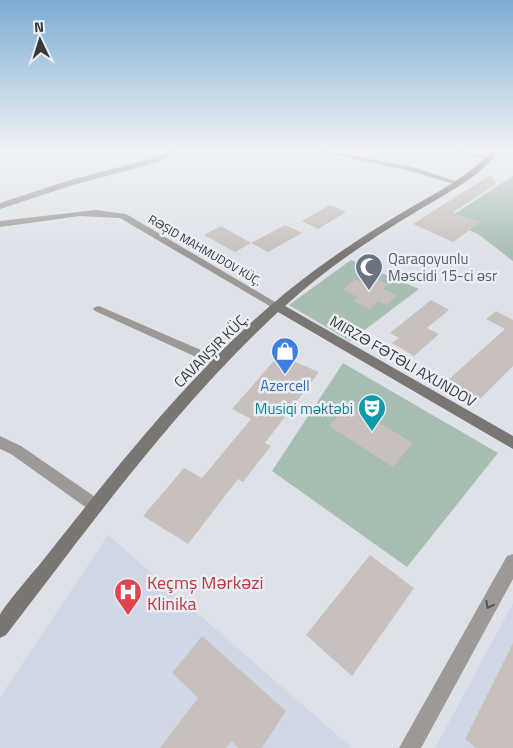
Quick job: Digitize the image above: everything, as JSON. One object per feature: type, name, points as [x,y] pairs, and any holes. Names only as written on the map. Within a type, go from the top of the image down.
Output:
[{"type":"main road","points":[[0,628],[143,445],[220,363],[278,306],[351,250],[454,185]]},
{"type":"main road","name":"MIRZƏ FƏTƏLI AXUNDOV","points":[[278,306],[513,443]]},
{"type":"street","points":[[0,206],[64,185]]},
{"type":"street","name":"RƏŞID MAHMUDOV KÜÇ.","points":[[0,224],[89,214],[115,214],[123,216],[278,306]]},
{"type":"street","points":[[99,309],[220,363]]},
{"type":"street","points":[[0,442],[16,450],[96,506]]},
{"type":"street","points":[[410,748],[513,562]]},
{"type":"shaded area","name":"Keçmş Mərkəzi Klinika","points":[[108,535],[352,748],[0,748],[0,697]]},
{"type":"shaded area","points":[[513,603],[513,748],[435,748]]},
{"type":"green space","points":[[499,185],[513,185],[513,261],[478,234],[445,220]]},
{"type":"green space","points":[[351,260],[419,289],[350,341],[289,305]]},
{"type":"green space","points":[[343,363],[498,453],[407,567],[272,471]]},
{"type":"building","points":[[474,185],[495,185],[452,213],[481,222],[453,242],[413,224]]},
{"type":"building","points":[[330,205],[346,212],[318,229],[302,221]]},
{"type":"building","points":[[285,225],[302,233],[268,252],[251,243]]},
{"type":"building","points":[[221,226],[251,243],[235,252],[204,235]]},
{"type":"building","points":[[368,275],[388,284],[383,289],[397,295],[387,305],[378,301],[370,309],[353,301],[358,297],[342,290],[355,279],[361,282]]},
{"type":"building","points":[[431,300],[449,310],[427,328],[439,334],[414,356],[392,343],[399,338],[390,333]]},
{"type":"building","points":[[496,311],[513,320],[513,366],[480,399],[448,380],[505,329],[486,319]]},
{"type":"building","points":[[279,355],[319,372],[265,443],[271,446],[243,482],[238,479],[188,544],[143,516],[184,468],[202,478],[251,419],[232,409]]},
{"type":"building","points":[[350,405],[413,443],[393,467],[329,426]]},
{"type":"building","points":[[370,555],[414,588],[352,676],[306,635]]},
{"type":"building","points":[[202,636],[286,711],[262,748],[239,748],[232,741],[226,748],[160,748],[198,698],[172,673]]},
{"type":"building","points":[[513,643],[513,748],[476,748],[465,739]]},
{"type":"place","name":"Qaraqoyunlu Məscidi 15-ci əsr","points":[[369,291]]},
{"type":"place","name":"Azercell","points":[[285,375]]},
{"type":"place","name":"Musiqi məktəbi","points":[[372,432]]},
{"type":"place","name":"Keçmş Mərkəzi Klinika","points":[[128,616]]}]
